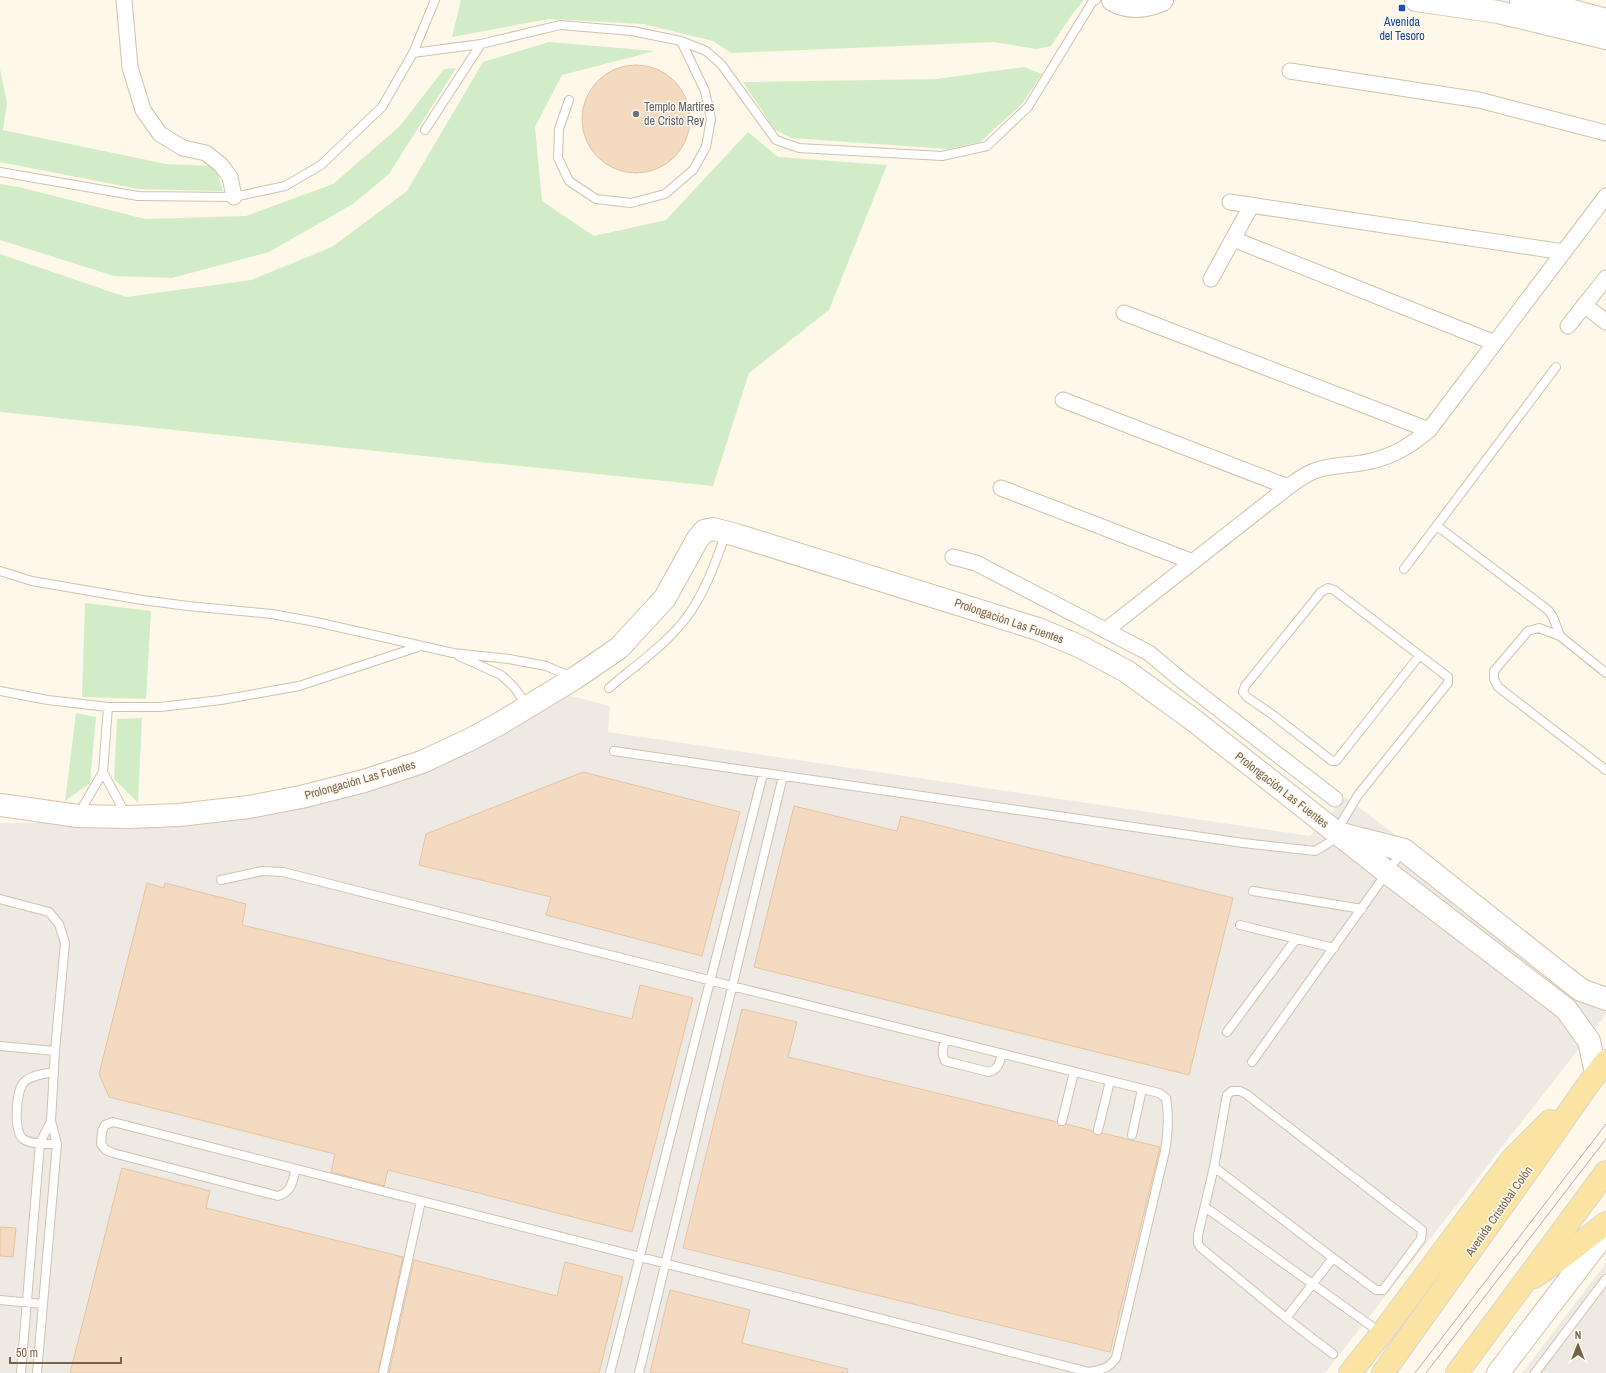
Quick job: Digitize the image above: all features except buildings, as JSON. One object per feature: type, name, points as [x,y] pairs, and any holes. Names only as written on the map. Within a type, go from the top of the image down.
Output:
[{"type":"main road","points":[[1350,1373],[1382,1333],[1512,1159],[1596,1073]]},
{"type":"main road","name":"Avenida Cristóbal Colón","points":[[1388,1367],[1596,1073]]},
{"type":"main road","points":[[1457,1373],[1606,1172]]},
{"type":"main road","points":[[1519,1288],[1556,1262],[1606,1223]]},
{"type":"street","points":[[124,0],[130,67],[143,110],[160,134],[183,148],[206,153],[221,165],[230,177],[234,197]]},
{"type":"street","points":[[1113,0],[1135,6],[1151,5],[1162,0]]},
{"type":"street","points":[[1522,0],[1606,20]]},
{"type":"street","points":[[1423,1],[1498,12],[1606,38]]},
{"type":"street","points":[[1290,71],[1479,100],[1606,133]]},
{"type":"street","points":[[1106,630],[1288,487],[1307,474],[1321,469],[1367,462],[1385,457],[1412,445],[1430,430],[1606,196]]},
{"type":"street","points":[[1230,202],[1564,252]]},
{"type":"street","points":[[1211,279],[1251,206]]},
{"type":"street","points":[[1233,239],[1495,343]]},
{"type":"street","points":[[1568,326],[1606,278]]},
{"type":"street","points":[[1584,305],[1606,322]]},
{"type":"street","points":[[1124,313],[1430,430]]},
{"type":"street","points":[[1063,400],[1288,487]]},
{"type":"street","points":[[1001,488],[1193,562]]},
{"type":"street","name":"Prolongación Las Fuentes","points":[[0,805],[78,816],[128,817],[179,814],[248,807],[302,797],[364,781],[422,762],[499,724],[575,678],[619,648],[665,598],[697,540],[704,531],[713,529],[1038,629],[1079,646],[1126,671],[1192,719],[1388,873],[1566,1009],[1589,1041],[1596,1073]]},
{"type":"street","points":[[954,557],[976,563],[1149,653],[1180,679],[1334,799]]},
{"type":"street","name":"Prolongación Las Fuentes","points":[[1336,832],[1404,850],[1581,990],[1606,999]]},
{"type":"street","points":[[1498,1373],[1606,1232]]},
{"type":"lane","points":[[0,172],[138,196],[234,197],[285,186],[321,165],[382,107],[413,53],[435,0]]},
{"type":"lane","points":[[413,53],[481,44],[560,25],[632,31],[681,41],[706,51],[721,64],[776,140],[799,148],[942,156],[987,146],[1028,107],[1093,1],[1096,0]]},
{"type":"lane","points":[[569,100],[559,129],[558,158],[569,181],[596,199],[631,203],[665,194],[693,170],[706,147],[711,119],[705,91],[681,41]]},
{"type":"lane","points":[[425,130],[481,44]]},
{"type":"lane","points":[[1404,569],[1556,367]]},
{"type":"lane","points":[[1437,526],[1548,610],[1553,617],[1560,636]]},
{"type":"lane","points":[[609,688],[680,626],[693,609],[707,584],[726,532]]},
{"type":"lane","points":[[0,571],[32,581],[142,600],[272,614],[316,622],[453,653],[509,659],[546,666],[575,678]]},
{"type":"lane","points":[[614,751],[763,774],[1219,839],[1314,851],[1330,842],[1358,794],[1448,683],[1446,675],[1419,656],[1332,588],[1324,589],[1245,686],[1243,692],[1247,697],[1332,761],[1336,761],[1419,656]]},
{"type":"lane","points":[[1606,673],[1560,636],[1539,628],[1528,630],[1494,671],[1494,679],[1498,687],[1606,770]]},
{"type":"lane","points":[[0,690],[48,700],[108,708],[160,707],[221,700],[299,686],[418,646]]},
{"type":"lane","points":[[453,653],[501,675],[514,687],[527,706]]},
{"type":"lane","points":[[78,816],[103,772],[108,708]]},
{"type":"lane","points":[[103,772],[128,817]]},
{"type":"lane","points":[[610,1373],[763,774]]},
{"type":"lane","points":[[639,1373],[783,776]]},
{"type":"lane","points":[[1252,1062],[1404,850]]},
{"type":"lane","points":[[221,880],[262,871],[283,872],[710,981],[1159,1093],[1166,1098],[1167,1105],[1166,1151],[1116,1358],[1110,1366],[1089,1372],[113,1122],[105,1125],[102,1131],[101,1144],[106,1150],[113,1153],[278,1196],[286,1194],[290,1188],[296,1169]]},
{"type":"lane","points":[[1252,891],[1362,909]]},
{"type":"lane","points":[[0,899],[49,912],[59,924],[65,943],[55,1051],[51,1121],[57,1144],[37,1373]]},
{"type":"lane","points":[[1240,926],[1334,948]]},
{"type":"lane","points":[[1227,1032],[1296,939]]},
{"type":"lane","points":[[945,1040],[942,1051],[942,1056],[945,1061],[989,1072],[995,1070],[998,1066],[1002,1054]]},
{"type":"lane","points":[[0,1046],[55,1051]]},
{"type":"lane","points":[[54,1072],[32,1077],[24,1083],[19,1093],[16,1122],[18,1131],[23,1138],[30,1142],[57,1144]]},
{"type":"lane","points":[[1062,1121],[1074,1072]]},
{"type":"lane","points":[[1098,1130],[1110,1081]]},
{"type":"lane","points":[[1132,1135],[1142,1089]]},
{"type":"lane","points":[[1214,1167],[1376,1290],[1381,1291],[1385,1288],[1421,1239],[1423,1233],[1420,1228],[1246,1094],[1232,1091],[1228,1095],[1198,1239],[1200,1247],[1286,1318],[1333,1354]]},
{"type":"lane","points":[[20,1373],[40,1143],[51,1121]]},
{"type":"lane","points":[[383,1373],[421,1201]]},
{"type":"lane","points":[[1205,1207],[1382,1333]]},
{"type":"lane","points":[[1286,1318],[1333,1258]]},
{"type":"lane","points":[[1534,1373],[1606,1280]]},
{"type":"lane","points":[[0,1300],[43,1304]]},
{"type":"shaded area","points":[[563,694],[610,706],[608,732],[1310,836],[1345,797],[1606,993],[1606,1014],[1325,1373],[0,1373],[0,823],[97,823],[268,813]]},
{"type":"shaded area","points":[[1606,1263],[1606,1373],[1522,1373]]},
{"type":"green space","points":[[461,0],[1084,0],[1071,16],[1051,46],[1037,49],[993,42],[731,53],[713,41],[643,24],[549,19],[452,37]]},
{"type":"green space","points":[[549,42],[655,51],[562,75],[535,127],[542,201],[594,236],[666,220],[748,132],[778,157],[887,165],[829,310],[749,373],[713,486],[0,412],[0,254],[126,297],[251,280],[332,247],[407,191],[483,62]]},
{"type":"green space","points":[[1024,67],[1042,74],[1022,104],[980,142],[948,149],[791,138],[774,129],[743,82],[936,79]]},
{"type":"green space","points":[[456,68],[389,174],[353,204],[269,252],[172,278],[114,276],[0,240],[0,184],[19,187],[145,219],[246,216],[333,184],[400,126],[444,69]]},
{"type":"green space","points":[[0,69],[7,103],[3,130],[166,164],[215,166],[223,191],[138,189],[0,162]]},
{"type":"green space","points":[[85,603],[151,611],[146,699],[82,697]]},
{"type":"green space","points":[[76,713],[96,717],[90,783],[65,801]]},
{"type":"green space","points":[[142,718],[138,803],[114,779],[117,719]]},
{"type":"tram line","points":[[1415,1373],[1606,1124]]},
{"type":"tram line","points":[[1426,1373],[1606,1139]]},
{"type":"place","name":"Avenida del Tesoro","points":[[1402,8]]},
{"type":"place","name":"Templo Martires de Cristo Rey","points":[[636,114]]}]
